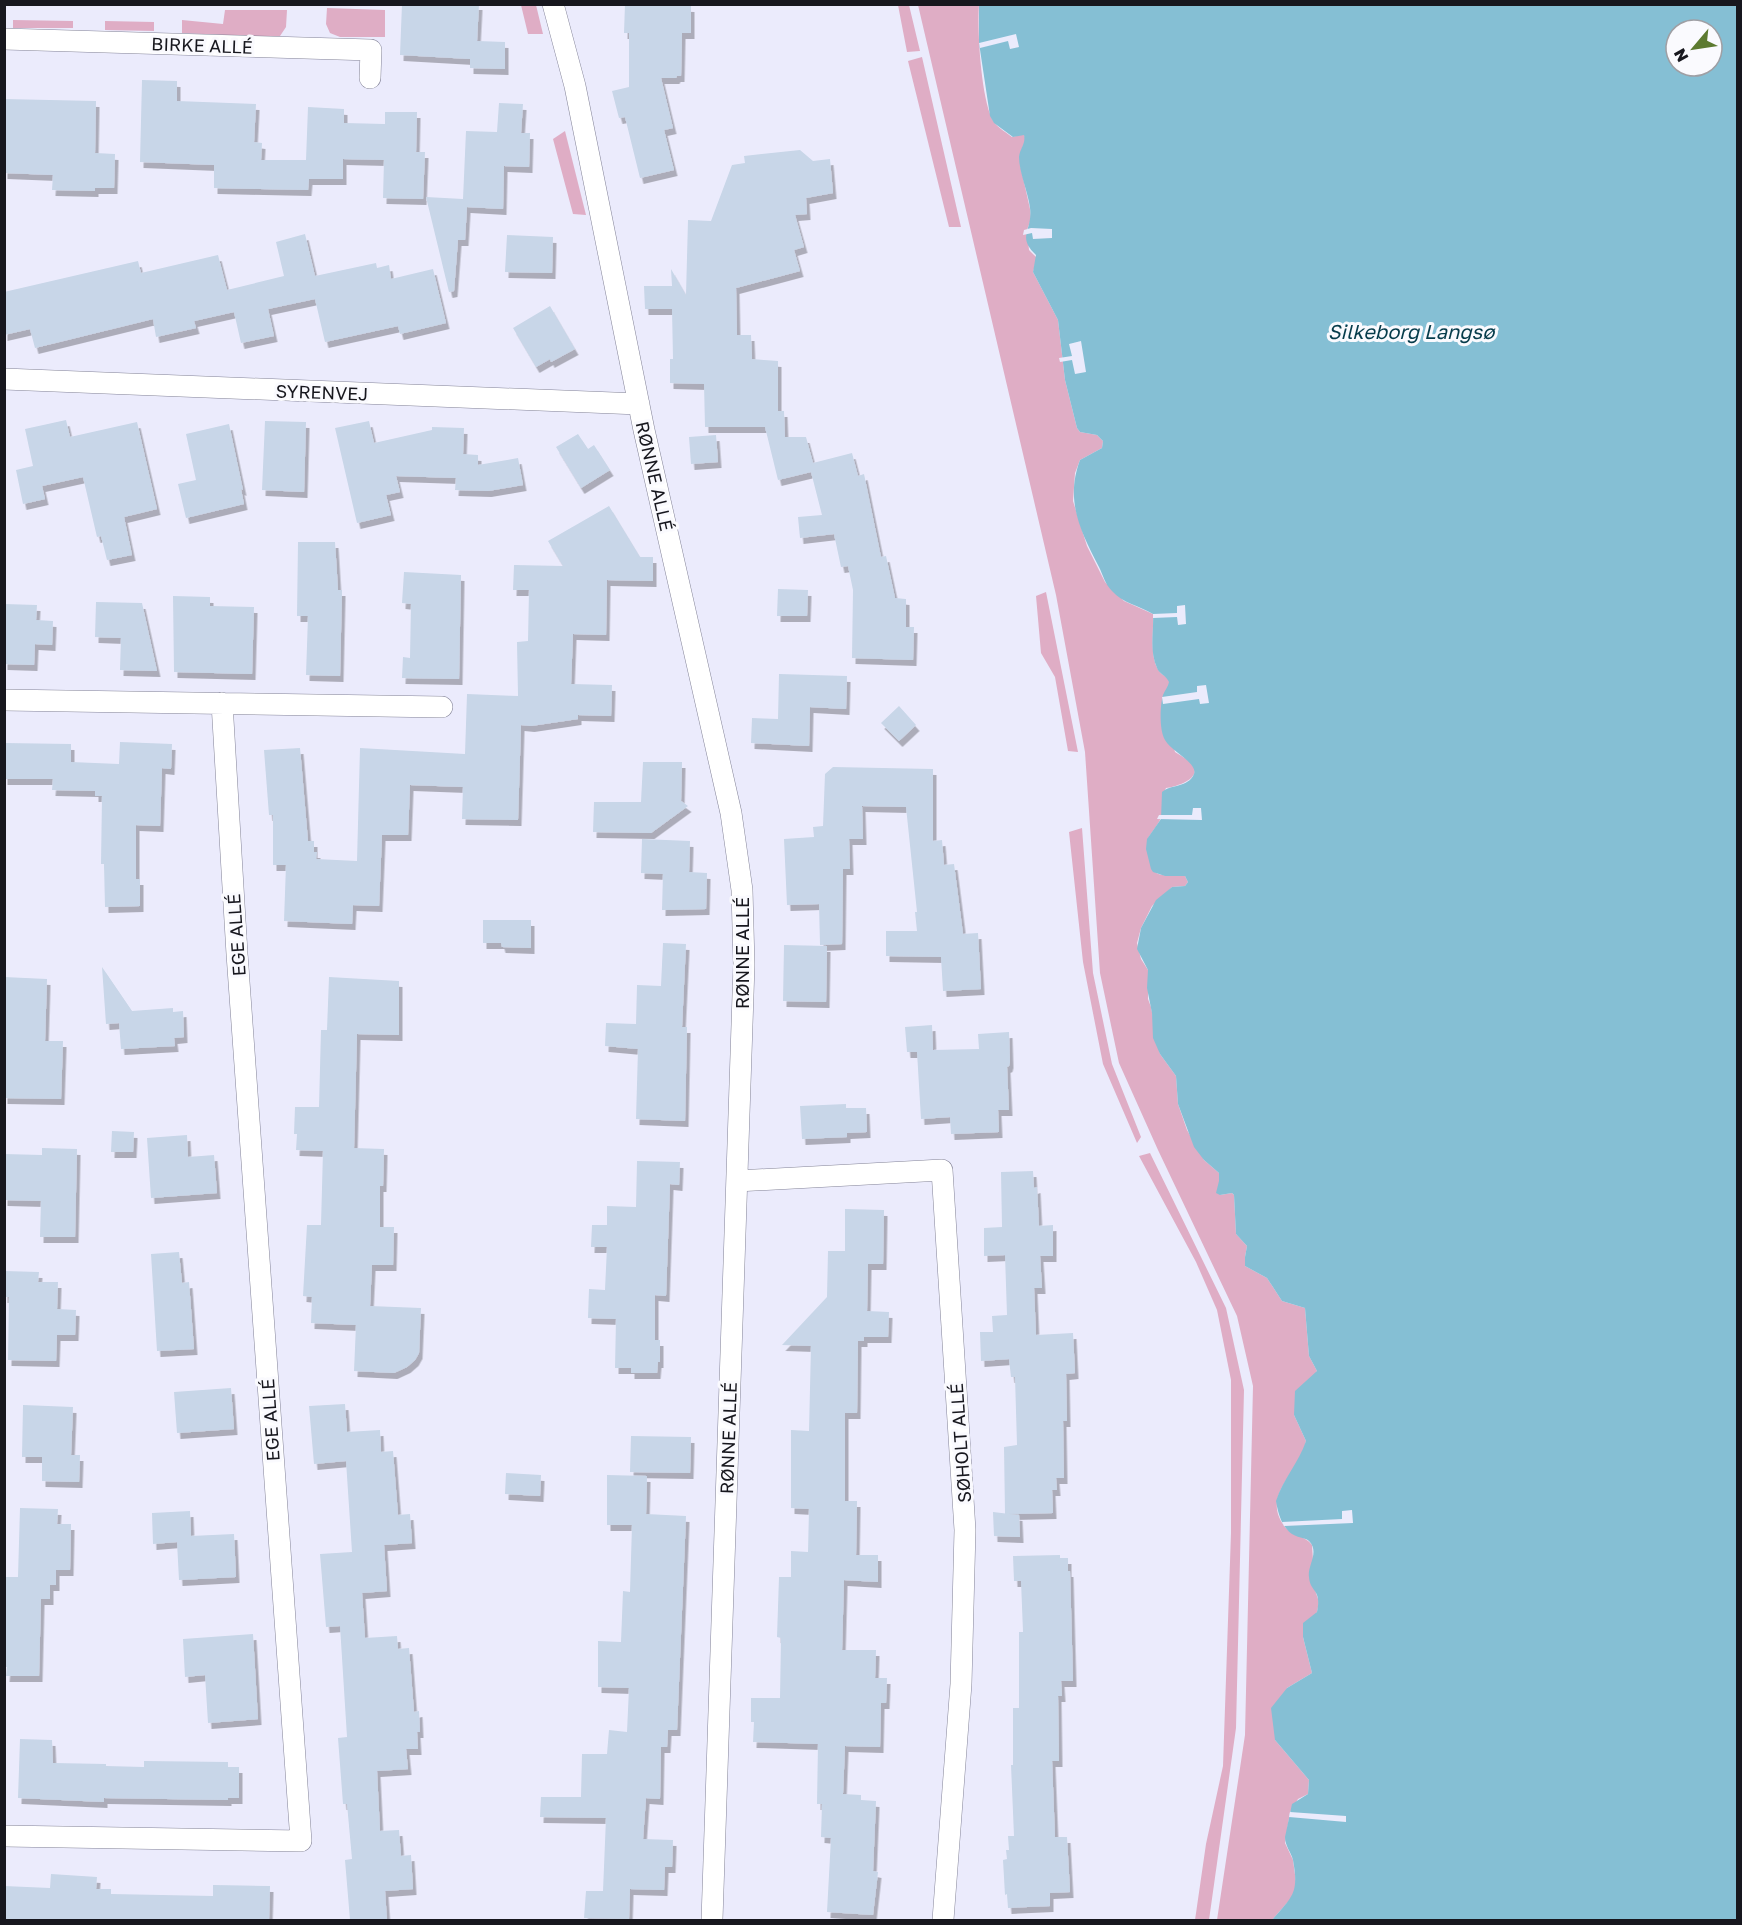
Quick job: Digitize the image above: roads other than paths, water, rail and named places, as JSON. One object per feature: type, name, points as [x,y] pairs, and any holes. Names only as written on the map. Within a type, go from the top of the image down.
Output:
[{"type":"street","name":"RØNNE ALLÉ","points":[[553,4],[575,86],[639,404],[731,813],[742,890],[744,965],[711,1920]]},
{"type":"street","name":"BIRKE ALLÉ","points":[[4,39],[371,50],[370,78]]},
{"type":"street","name":"SYRENVEJ","points":[[4,379],[639,404]]},
{"type":"street","points":[[4,700],[442,707]]},
{"type":"street","name":"EGE ALLÉ","points":[[4,1836],[301,1841],[238,966],[222,703]]},
{"type":"street","name":"SØHOLT ALLÉ","points":[[736,1181],[942,1170],[965,1530],[961,1684],[943,1920]]},
{"type":"water","name":"Silkeborg Langsø","points":[[979,5],[1737,5],[1737,1920],[1272,1920],[1289,1899],[1295,1887],[1293,1860],[1285,1837],[1292,1804],[1308,1794],[1309,1780],[1275,1740],[1271,1708],[1287,1688],[1312,1673],[1303,1637],[1303,1623],[1317,1612],[1318,1604],[1317,1595],[1311,1586],[1309,1577],[1313,1554],[1312,1545],[1308,1540],[1291,1534],[1284,1526],[1276,1501],[1306,1441],[1294,1415],[1295,1391],[1317,1371],[1309,1356],[1305,1308],[1282,1301],[1267,1278],[1245,1266],[1247,1246],[1236,1234],[1234,1195],[1216,1193],[1219,1173],[1204,1160],[1194,1147],[1178,1104],[1176,1076],[1160,1054],[1153,1038],[1152,1013],[1147,988],[1148,970],[1137,949],[1141,928],[1156,900],[1172,887],[1185,886],[1188,882],[1185,876],[1165,876],[1153,872],[1146,849],[1147,839],[1161,819],[1162,792],[1188,782],[1194,770],[1163,736],[1161,705],[1169,682],[1158,670],[1155,661],[1152,648],[1153,614],[1121,599],[1110,588],[1081,528],[1074,502],[1076,475],[1080,460],[1102,448],[1103,441],[1097,435],[1080,432],[1077,428],[1065,380],[1058,320],[1033,272],[1036,255],[1026,238],[1030,208],[1019,157],[1024,135],[1013,137],[994,123],[990,116],[979,43]]}]
